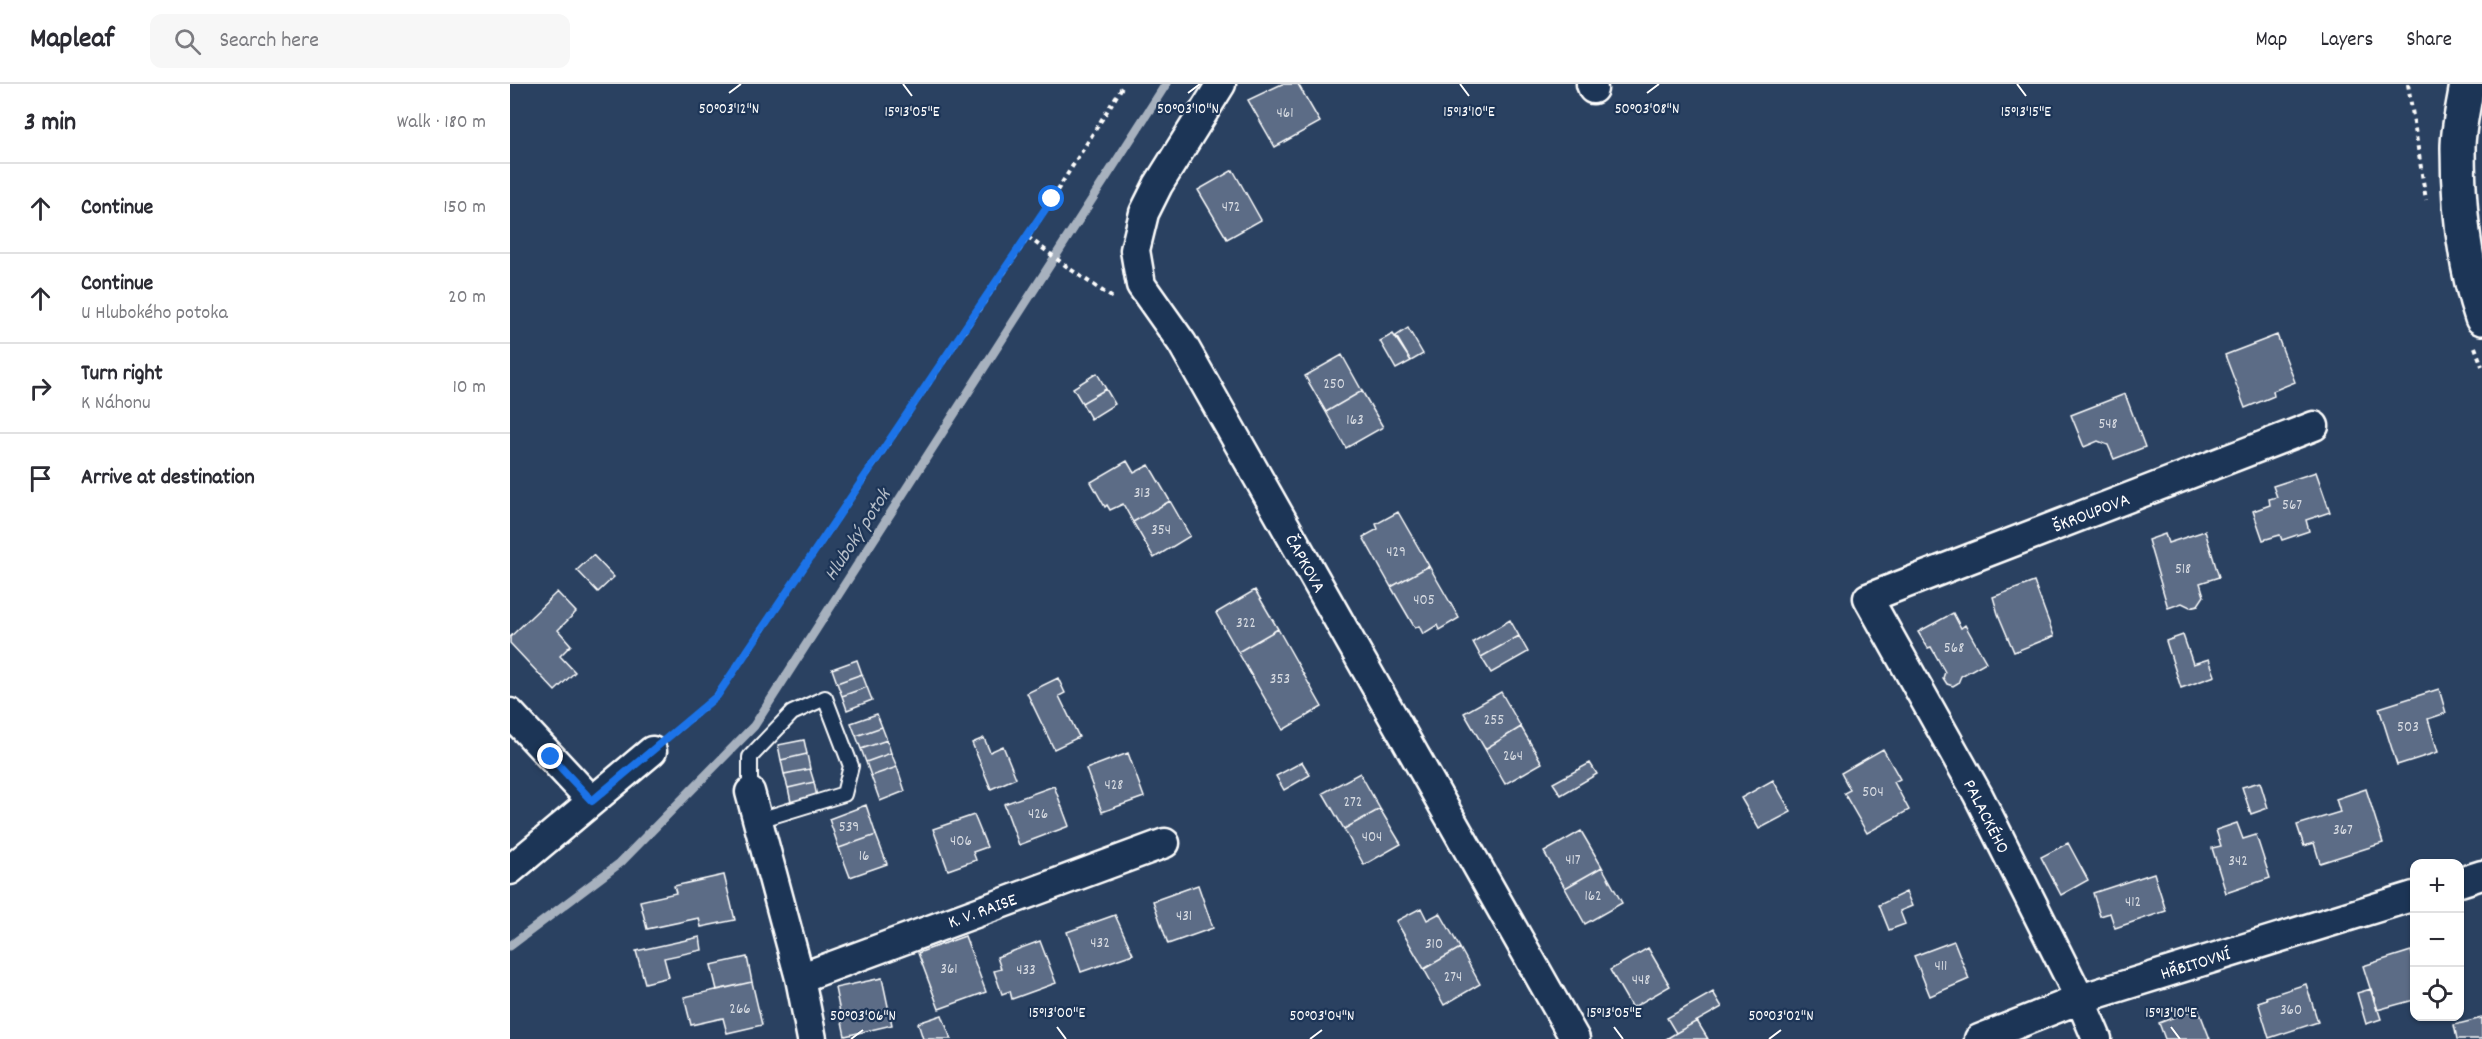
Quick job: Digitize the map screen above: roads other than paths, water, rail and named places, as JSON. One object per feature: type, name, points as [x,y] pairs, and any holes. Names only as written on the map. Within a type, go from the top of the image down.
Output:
[{"type":"main road","points":[[2467,84],[2458,146],[2461,216],[2474,296],[2482,318]]},
{"type":"street","name":"ČAPKOVA","points":[[1221,84],[1158,185],[1144,213],[1134,250],[1141,285],[1182,343],[1575,1039]]},
{"type":"street","name":"ŠKROUPOVA","points":[[1868,598],[2314,426]]},
{"type":"street","name":"PALACKÉHO","points":[[1868,598],[1978,795],[2080,999],[2097,1039]]},
{"type":"street","points":[[510,713],[592,801]]},
{"type":"street","points":[[510,870],[543,845],[652,751]]},
{"type":"street","points":[[750,792],[800,978],[812,1039]]},
{"type":"street","name":"K. V. RAISE","points":[[800,978],[1164,843]]},
{"type":"street","points":[[2464,881],[2482,875]]},
{"type":"street","name":"HŘBITOVNÍ","points":[[1979,1039],[2080,999],[2410,898]]},
{"type":"lane","points":[[750,792],[750,757],[792,713],[825,698],[851,766],[844,794],[759,820]]},
{"type":"waterway","name":"Hluboký potok","points":[[510,946],[620,863],[754,726],[1166,84]]}]
